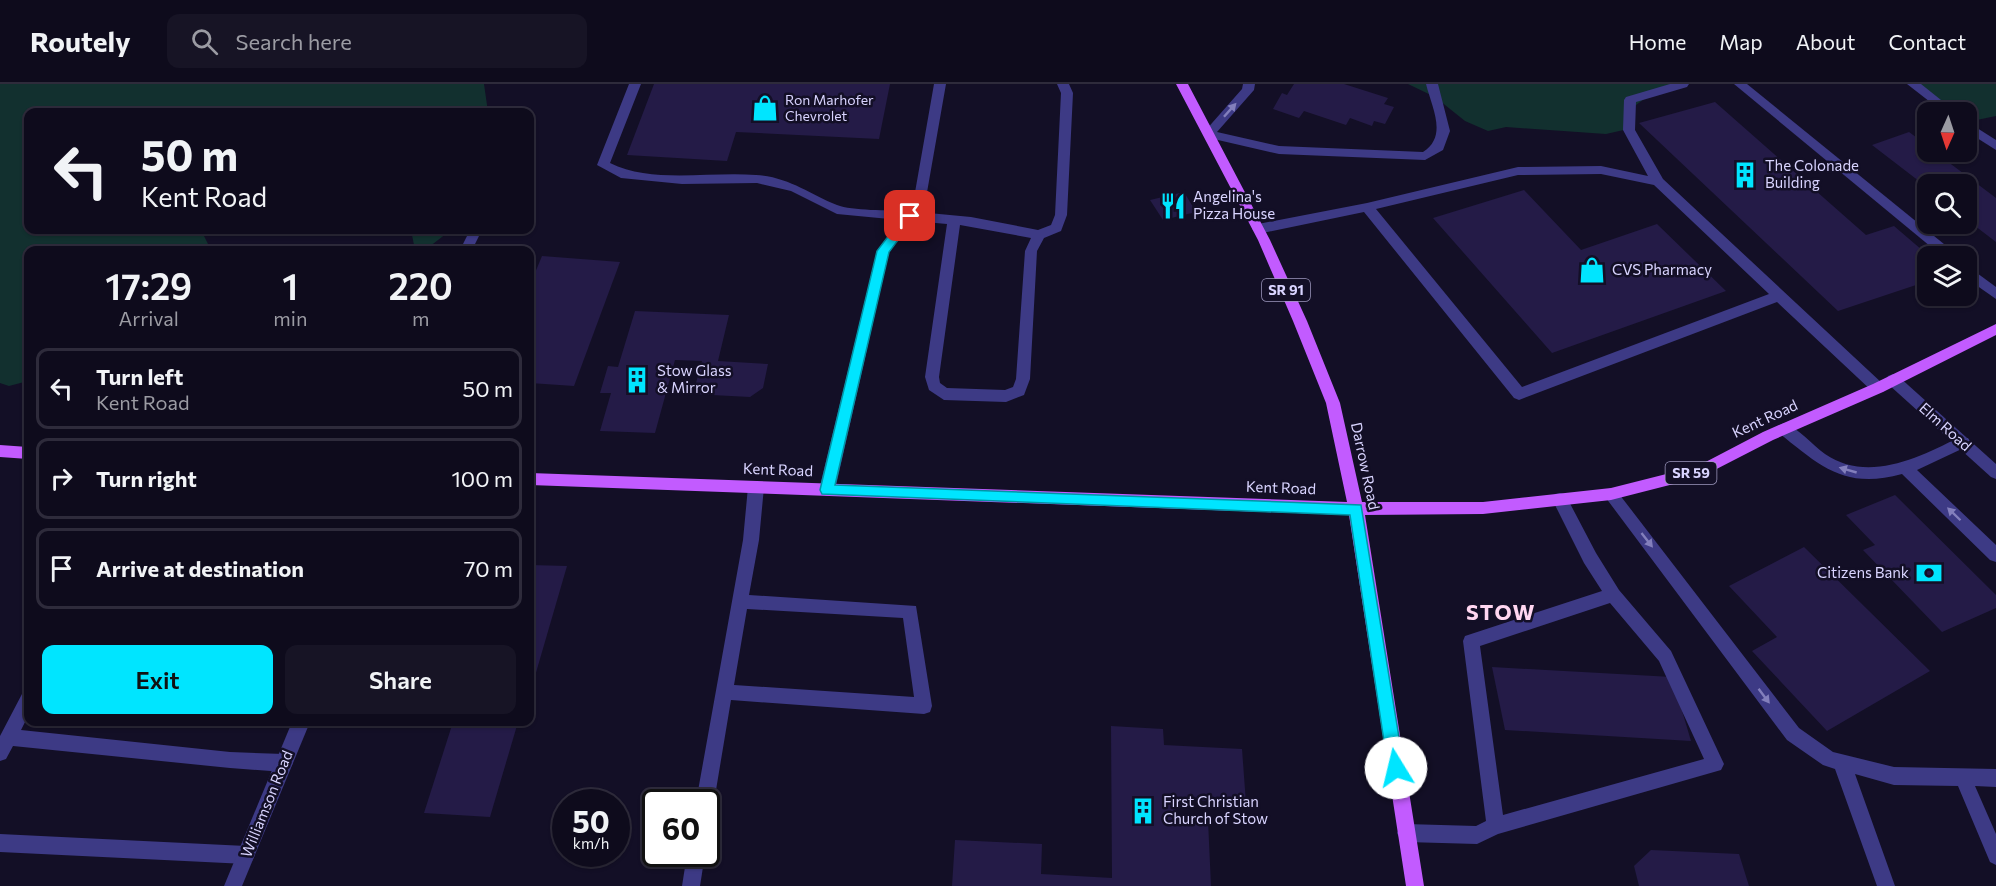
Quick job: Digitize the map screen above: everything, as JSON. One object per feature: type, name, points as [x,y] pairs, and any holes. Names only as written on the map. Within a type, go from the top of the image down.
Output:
[{"type":"main road","name":"Darrow Road","points":[[1182,84],[1258,228],[1300,321],[1333,403],[1356,509],[1415,886]]},
{"type":"main road","name":"Kent Road","points":[[534,479],[1356,509],[1483,508],[1611,494],[1701,471],[1784,429],[1878,388],[1996,329]]},
{"type":"main road","points":[[0,451],[24,453]]},
{"type":"street","points":[[635,84],[603,165],[621,174],[682,180],[757,179],[795,188],[837,210],[954,220],[1039,235],[1056,228],[1061,215],[1067,93],[1063,84]]},
{"type":"street","points":[[827,490],[883,251],[910,216],[920,198],[939,84]]},
{"type":"street","points":[[1249,84],[1248,90],[1209,134],[1279,150],[1425,156],[1439,147],[1444,131],[1432,84]]},
{"type":"street","points":[[1683,84],[1630,100],[1629,130],[1658,182],[1878,388]]},
{"type":"street","points":[[1740,84],[1938,246]]},
{"type":"street","points":[[1913,84],[1937,102]]},
{"type":"street","points":[[1977,133],[1996,146]]},
{"type":"street","points":[[1258,228],[1367,207],[1518,171],[1601,170],[1658,182]]},
{"type":"street","points":[[1367,207],[1519,394],[1778,296]]},
{"type":"street","points":[[954,220],[932,377],[934,386],[944,394],[1006,396],[1018,391],[1023,379],[1031,251],[1039,235]]},
{"type":"street","points":[[1977,279],[1996,294]]},
{"type":"street","name":"Elm Road","points":[[1893,380],[1996,473]]},
{"type":"street","points":[[1784,429],[1833,466],[1862,474],[1905,468],[1963,442]]},
{"type":"street","points":[[1905,468],[1996,555]]},
{"type":"street","points":[[707,789],[751,540],[756,487]]},
{"type":"street","points":[[1611,494],[1793,734],[1835,761],[1894,776],[1996,778]]},
{"type":"street","points":[[1406,833],[1477,835],[1496,826],[1715,764],[1665,656],[1612,595],[1560,499]]},
{"type":"street","points":[[1496,826],[1471,641],[1612,595]]},
{"type":"street","points":[[725,692],[924,706],[910,611],[741,602]]},
{"type":"street","points":[[0,753],[24,708]]},
{"type":"street","name":"Williamson Road","points":[[233,886],[299,726]]},
{"type":"street","points":[[9,737],[230,760],[284,763]]},
{"type":"street","points":[[1835,761],[1886,886]]},
{"type":"street","points":[[1963,778],[1996,855]]},
{"type":"street","points":[[0,843],[246,855]]},
{"type":"street","points":[[691,886],[694,867]]},
{"type":"green space","points":[[0,84],[484,84],[487,108],[24,108],[24,234],[203,234],[209,246],[24,246],[24,382],[9,386],[0,383]]},
{"type":"green space","points":[[1408,84],[1671,84],[1651,94],[1632,108],[1628,129],[1606,134],[1506,127],[1488,131],[1465,121],[1435,97]]},
{"type":"green space","points":[[1913,84],[1996,84],[1996,116],[1977,120],[1977,102],[1937,102]]},
{"type":"green space","points":[[412,234],[446,234],[430,246],[414,246]]},
{"type":"building","name":"Ron Marhofer Chevrolet","points":[[654,84],[890,84],[879,139],[736,132],[727,161],[627,155]]},
{"type":"building","points":[[1294,84],[1344,84],[1388,98],[1384,104],[1394,107],[1385,124],[1374,121],[1372,126],[1350,118],[1346,125],[1304,111],[1299,118],[1273,109],[1282,93],[1287,95]]},
{"type":"building","name":"The Colonade Building","points":[[1715,102],[1866,235],[1894,226],[1917,246],[1917,285],[1838,311],[1639,123]]},
{"type":"building","points":[[1909,132],[1917,138],[1917,162],[1948,162],[1964,174],[1917,174],[1917,180],[1872,145]]},
{"type":"building","points":[[1977,184],[1996,198],[1996,242],[1977,227]]},
{"type":"building","name":"CVS Pharmacy","points":[[1524,190],[1581,250],[1657,224],[1726,291],[1552,353],[1433,218]]},
{"type":"building","name":"Angelina's Pizza House","points":[[1184,192],[1196,212],[1163,220],[1150,200]]},
{"type":"building","points":[[542,256],[620,262],[574,386],[534,383],[534,275]]},
{"type":"building","name":"Stow Glass & Mirror","points":[[635,311],[729,315],[718,361],[768,364],[763,388],[750,397],[693,394],[702,361],[675,360],[655,433],[600,431],[611,393],[600,393],[608,366],[618,367]]},
{"type":"building","name":"Citizens Bank","points":[[1895,495],[1996,595],[1996,608],[1942,632],[1863,550],[1875,545],[1846,515]]},
{"type":"building","points":[[1804,547],[1930,671],[1827,731],[1752,651],[1777,637],[1729,586]]},
{"type":"building","points":[[534,565],[567,566],[535,676]]},
{"type":"building","points":[[1492,667],[1672,677],[1691,741],[1505,730]]},
{"type":"building","points":[[452,726],[517,726],[490,817],[424,813]]},
{"type":"building","name":"First Christian Church of Stow","points":[[1111,726],[1163,729],[1164,745],[1242,749],[1246,803],[1175,799],[1176,819],[1208,820],[1211,886],[952,886],[955,840],[1042,844],[1041,874],[1112,878]]},
{"type":"building","points":[[1651,850],[1739,854],[1749,886],[1639,886],[1634,866]]},
{"type":"place","name":"Ron Marhofer Chevrolet","points":[[765,108]]},
{"type":"place","name":"The Colonade Building","points":[[1745,175]]},
{"type":"place","name":"Angelina's Pizza House","points":[[1173,206]]},
{"type":"place","name":"CVS Pharmacy","points":[[1592,270]]},
{"type":"place","name":"Stow Glass & Mirror","points":[[637,380]]},
{"type":"place","name":"Citizens Bank","points":[[1929,573]]},
{"type":"place","name":"First Christian Church of Stow","points":[[1143,811]]},
{"type":"district","name":"STOW","points":[[1501,613]]},
{"type":"route","points":[[910,216],[883,251],[827,490],[1356,509],[1396,768]]}]
